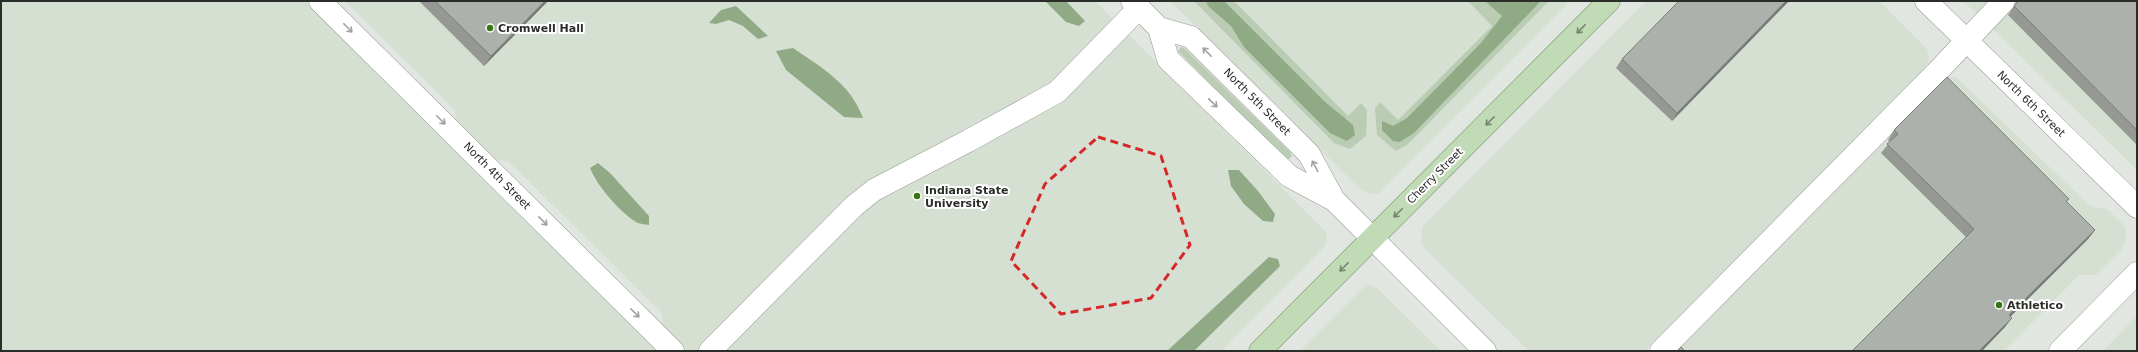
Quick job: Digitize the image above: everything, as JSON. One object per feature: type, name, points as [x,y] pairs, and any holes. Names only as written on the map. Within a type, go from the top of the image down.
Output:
[{"type":"main road","name":"Cherry Street","points":[[1260,351],[1609,1]]},
{"type":"street","name":"North 4th Street","points":[[320,1],[673,351]]},
{"type":"street","name":"North 6th Street","points":[[1926,1],[2137,207]]},
{"type":"street","points":[[1661,351],[1967,41],[2004,1]]},
{"type":"street","name":"North 5th Street","points":[[1136,5],[1159,28],[1168,59],[1289,176],[1334,200]]},
{"type":"street","points":[[710,351],[848,211],[874,190],[1057,92],[1136,5]]},
{"type":"street","name":"North 5th Street","points":[[1159,28],[1191,36],[1309,154],[1334,200],[1485,351]]},
{"type":"street","points":[[2060,351],[2137,273]]},
{"type":"highlighted area","points":[[1098,137],[1161,156],[1190,245],[1151,298],[1061,314],[1011,261],[1045,184]]},
{"type":"shaded area","points":[[1,1],[307,1],[661,351],[1,351]]},
{"type":"shaded area","name":"Indiana State University","points":[[345,1],[1095,1],[1326,232],[1326,245],[1221,351],[684,351],[662,329],[662,313],[508,161],[492,159],[456,123],[455,110]]},
{"type":"shaded area","points":[[1170,1],[1570,1],[1378,194],[1369,194],[1358,187]]},
{"type":"shaded area","points":[[1646,1],[1879,1],[1927,49],[1929,57],[1925,70],[1645,351],[1529,351],[1424,248],[1421,240],[1423,226]]},
{"type":"shaded area","points":[[1963,1],[1991,1],[1978,14]]},
{"type":"shaded area","points":[[2019,1],[2137,1],[2137,170],[1994,30],[1994,26]]},
{"type":"shaded area","points":[[1948,77],[1956,77],[2091,207],[2107,209],[2123,224],[2126,229],[2126,237],[2122,249],[2096,275],[2079,275],[2004,351],[1674,351],[1941,80]]},
{"type":"shaded area","points":[[1367,284],[1377,288],[1441,351],[1300,351]]},
{"type":"shaded area","points":[[2137,316],[2137,351],[2103,351]]},
{"type":"green space","points":[[1045,1],[1066,1],[1085,21],[1079,26],[1066,22]]},
{"type":"green space","points":[[1194,1],[1234,1],[1348,116],[1361,103],[1367,110],[1366,136],[1350,149],[1334,143]]},
{"type":"green space","points":[[1206,1],[1224,1],[1324,101],[1353,125],[1355,135],[1347,141],[1330,133],[1244,47],[1231,26],[1208,6]]},
{"type":"green space","points":[[1468,1],[1549,1],[1408,144],[1396,151],[1377,135],[1375,108],[1380,102],[1398,120],[1492,26]]},
{"type":"green space","points":[[1485,1],[1541,1],[1414,133],[1400,142],[1393,141],[1382,130],[1382,121],[1393,126],[1407,118],[1481,43],[1502,16]]},
{"type":"green space","points":[[736,6],[768,36],[758,39],[743,26],[729,20],[716,24],[709,23],[721,10]]},
{"type":"green space","points":[[1181,47],[1184,48],[1290,152],[1292,156],[1289,159],[1284,158],[1178,51]]},
{"type":"green space","points":[[793,48],[834,77],[843,86],[851,95],[863,118],[844,117],[786,70],[776,51]]},
{"type":"green space","points":[[598,163],[610,173],[649,216],[649,225],[640,224],[630,218],[603,190],[590,168]]},
{"type":"green space","points":[[1228,170],[1239,170],[1258,191],[1275,214],[1273,222],[1263,221],[1244,204],[1231,186]]},
{"type":"green space","points":[[1269,257],[1278,259],[1280,266],[1194,351],[1167,351]]},
{"type":"building","name":"Cromwell Hall","points":[[435,1],[545,1],[491,56]]},
{"type":"building","points":[[1679,1],[1786,1],[1677,113],[1622,59]]},
{"type":"building","points":[[2018,1],[2137,1],[2137,130],[2014,6]]},
{"type":"building","points":[[1947,77],[2069,199],[2066,201],[2095,230],[2009,315],[2012,318],[1979,351],[1852,351],[1974,229],[1887,144],[1898,134],[1894,130]]},
{"type":"building","points":[[1681,347],[1685,351],[1677,351]]},
{"type":"place","name":"Cromwell Hall","points":[[490,28]]},
{"type":"place","name":"Indiana State University","points":[[917,196]]},
{"type":"place","name":"Athletico","points":[[1999,305]]}]
